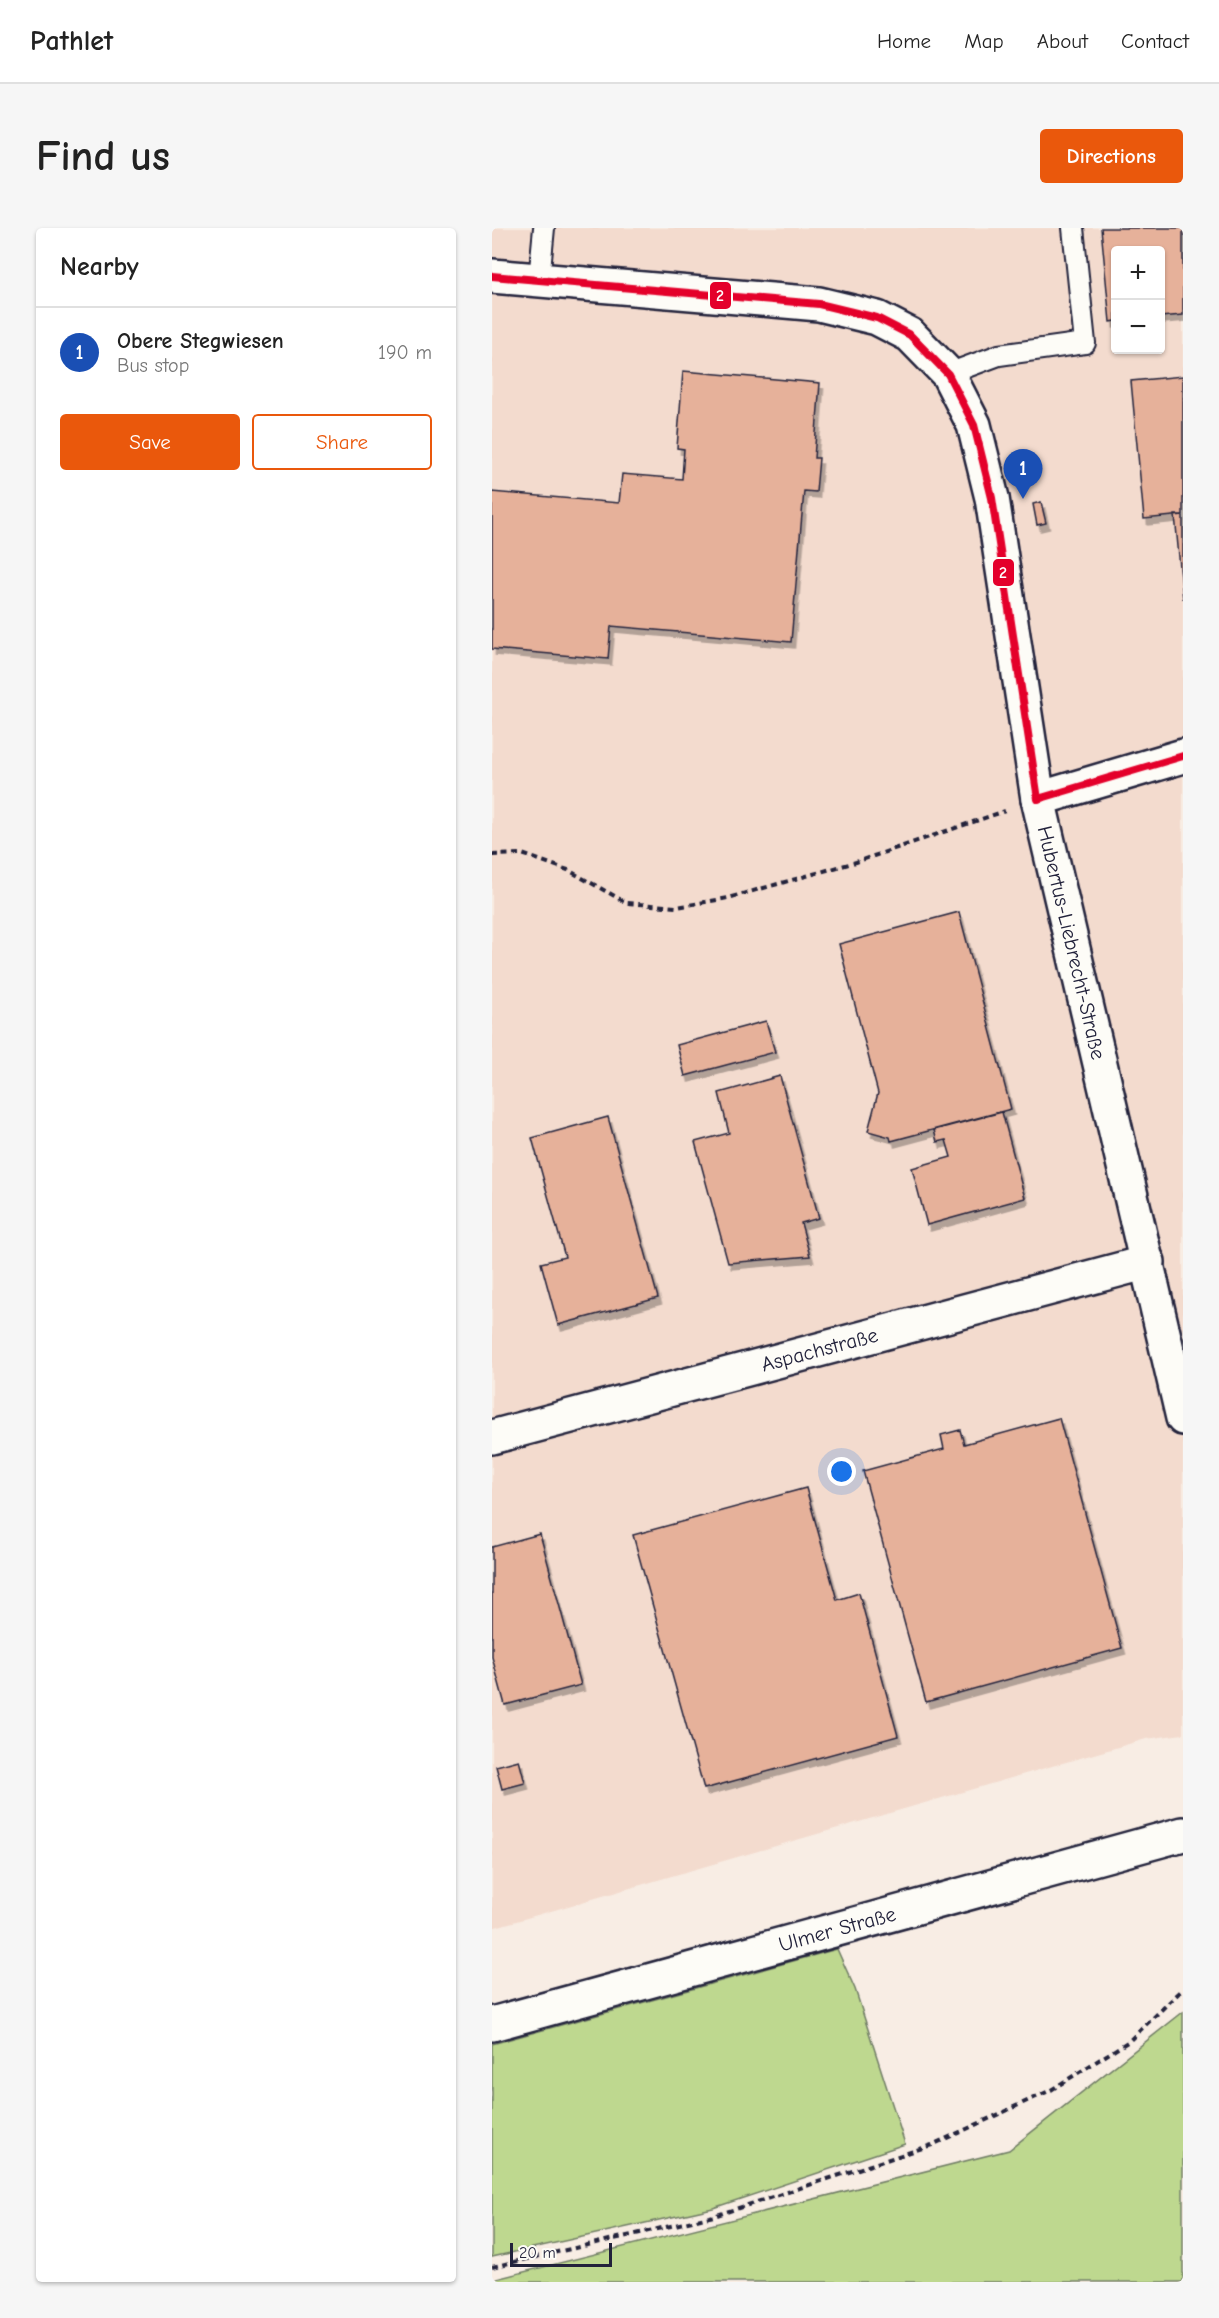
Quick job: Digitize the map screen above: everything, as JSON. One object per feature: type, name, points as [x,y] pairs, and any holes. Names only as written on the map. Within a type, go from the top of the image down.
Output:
[{"type":"street","name":"Hubertus-Liebrecht-Straße","points":[[492,276],[819,304],[878,318],[902,331],[909,335],[948,374],[975,425],[992,498],[1038,799],[1183,1418]]},
{"type":"street","points":[[1038,799],[1183,756]]},
{"type":"street","name":"Aspachstraße","points":[[492,1437],[1148,1262]]},
{"type":"street","name":"Ulmer Straße","points":[[492,2024],[1183,1834]]},
{"type":"lane","points":[[539,280],[544,228]]},
{"type":"lane","points":[[948,374],[999,355],[1085,343],[1074,228]]},
{"type":"path","points":[[492,855],[522,854],[568,870],[627,903],[677,907],[728,898],[856,862],[1038,799]]},
{"type":"path","points":[[492,2266],[714,2216],[932,2145],[1051,2090],[1129,2040],[1183,1989]]},
{"type":"shaded area","points":[[492,228],[1183,228],[1183,1734],[1146,1739],[492,1928]]},
{"type":"green space","points":[[837,1949],[855,1989],[905,2144],[713,2208],[492,2257],[492,2044]]},
{"type":"green space","points":[[1183,2012],[1183,2282],[492,2282],[492,2280],[1009,2150]]},
{"type":"building","points":[[1101,228],[1183,228],[1183,315],[1165,317],[1165,246],[1111,246],[1110,322]]},
{"type":"building","points":[[683,371],[820,383],[814,458],[819,458],[816,492],[804,491],[791,642],[611,626],[608,659],[492,649],[492,492],[619,503],[622,474],[682,479],[684,449],[677,448]]},
{"type":"building","points":[[1183,376],[1183,515],[1144,519],[1131,381]]},
{"type":"building","points":[[1041,502],[1046,523],[1037,525],[1033,504]]},
{"type":"building","points":[[1175,515],[1183,515],[1183,599]]},
{"type":"building","points":[[959,912],[1011,1109],[891,1141],[890,1137],[868,1131],[878,1093],[839,944]]},
{"type":"building","points":[[766,1021],[775,1052],[685,1076],[677,1045]]},
{"type":"building","points":[[780,1076],[819,1218],[801,1223],[810,1256],[728,1263],[695,1142],[729,1133],[719,1093]]},
{"type":"building","points":[[1002,1112],[1025,1198],[927,1225],[912,1168],[951,1157],[946,1140],[937,1142],[934,1130]]},
{"type":"building","points":[[608,1117],[658,1298],[558,1325],[541,1263],[565,1257],[532,1138]]},
{"type":"building","points":[[1059,1418],[1122,1648],[926,1702],[863,1471],[944,1449],[941,1435],[960,1430],[964,1444]]},
{"type":"building","points":[[806,1488],[837,1600],[859,1593],[898,1736],[704,1789],[633,1535]]},
{"type":"building","points":[[540,1534],[581,1685],[505,1705],[492,1657],[492,1547]]},
{"type":"building","points":[[519,1760],[525,1783],[502,1789],[496,1766]]},
{"type":"transit line","name":"2","points":[[492,276],[819,304],[877,318],[910,335],[948,374],[974,425],[992,498],[1038,799]]},
{"type":"transit line","name":"2","points":[[1038,799],[1183,756]]},
{"type":"place","name":"Obere Stegwiesen","points":[[1023,499]]}]
